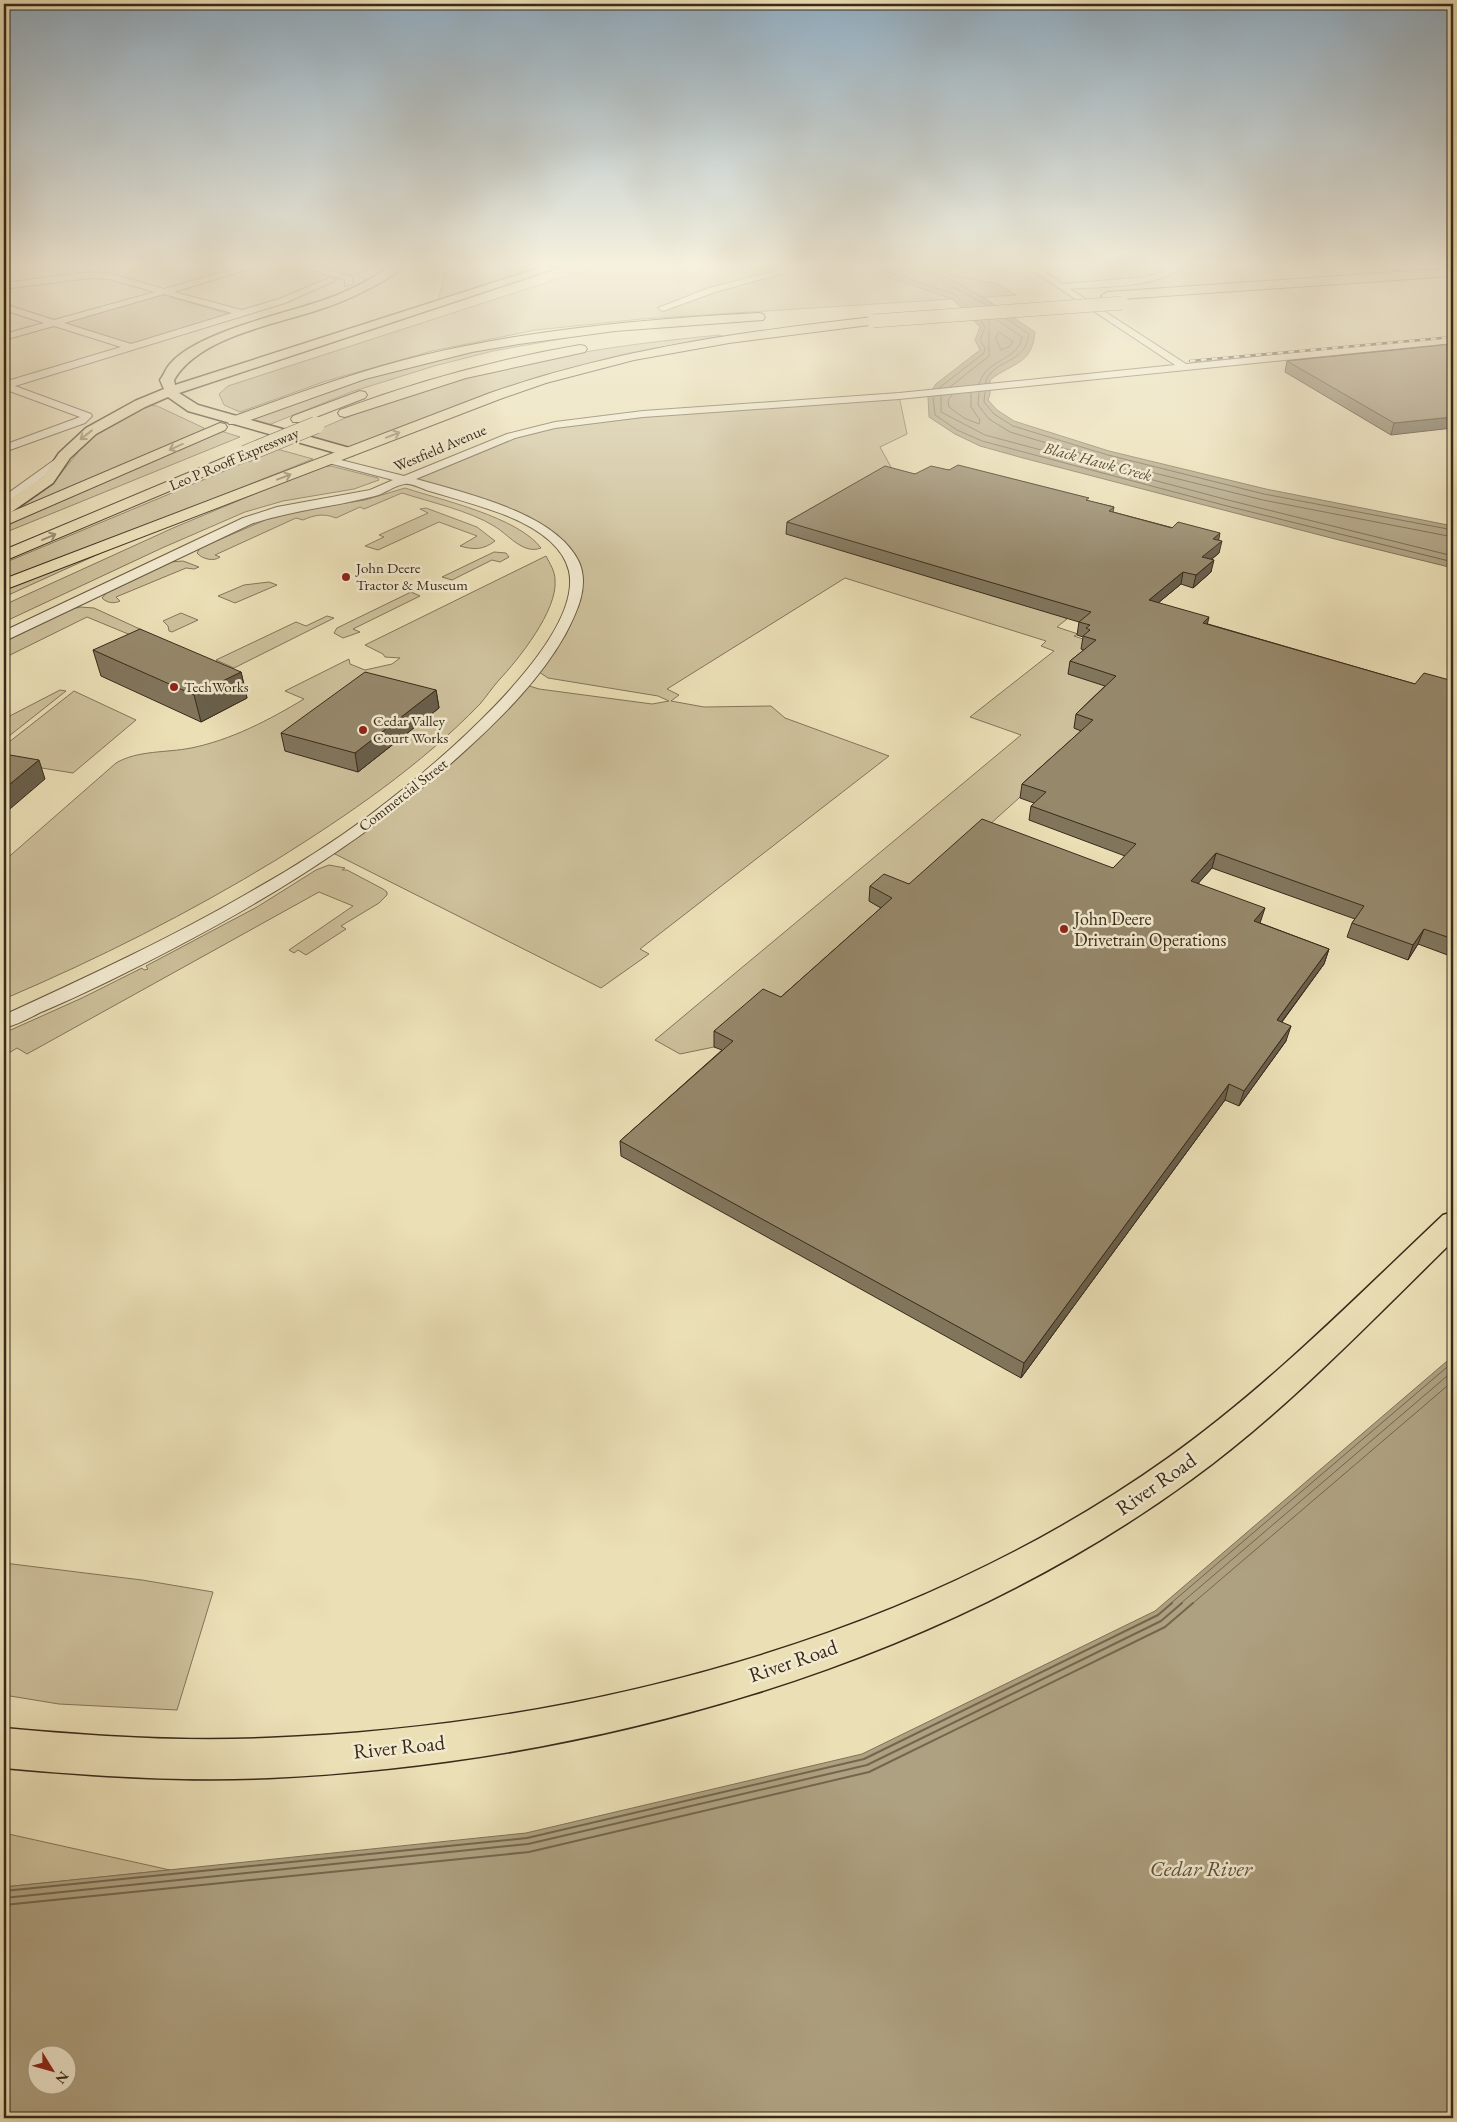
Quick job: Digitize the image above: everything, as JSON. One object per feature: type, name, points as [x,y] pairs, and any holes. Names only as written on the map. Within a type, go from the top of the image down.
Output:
[{"type":"highway","points":[[4,522],[222,421],[371,373],[400,366]]},
{"type":"highway","name":"Leo P Rooff Expressway","points":[[4,540],[298,419],[406,380],[459,366]]},
{"type":"highway","name":"Leo P Rooff Expressway","points":[[4,556],[316,424],[398,393],[494,366]]},
{"type":"highway","points":[[4,585],[517,388],[587,366]]},
{"type":"highway","points":[[4,602],[239,495]]},
{"type":"main road","points":[[6,496],[29,494],[48,480],[64,456],[81,438],[152,392],[171,393],[256,366]]},
{"type":"main road","points":[[171,368],[173,373],[180,376],[219,378]]},
{"type":"main road","points":[[171,368],[166,380],[171,393],[185,404],[222,421],[329,460]]},
{"type":"main road","points":[[219,378],[202,396],[204,408],[222,421]]},
{"type":"main road","points":[[152,392],[164,405],[178,413],[222,421],[348,452]]},
{"type":"main road","name":"River Road","points":[[4,1748],[82,1755],[176,1759],[271,1758],[386,1749],[462,1740],[557,1724],[649,1704],[738,1680],[823,1652],[904,1621],[980,1586],[1051,1550],[1116,1511],[1176,1471],[1230,1430],[1278,1388],[1453,1224]]},
{"type":"street","points":[[4,386],[70,366]]},
{"type":"street","name":"Westfield Avenue","points":[[4,636],[247,521],[277,511],[364,496],[409,480],[511,436],[554,425],[643,414],[899,396],[1194,366]]},
{"type":"street","points":[[4,386],[86,415],[86,418],[4,448]]},
{"type":"street","points":[[348,452],[401,473],[409,480]]},
{"type":"street","points":[[6,496],[46,471],[64,456]]},
{"type":"street","points":[[329,460],[409,480]]},
{"type":"street","name":"Commercial Street","points":[[4,1022],[182,937],[251,900],[329,850],[419,786],[459,750],[536,670],[555,640],[576,596],[577,580],[575,566],[568,554],[558,542],[528,521],[510,512],[409,480]]},
{"type":"shaded area","points":[[289,366],[379,366],[326,381],[240,412],[224,405],[219,394],[228,386]]},
{"type":"shaded area","points":[[411,366],[434,366],[351,392],[266,426],[246,419],[351,381]]},
{"type":"shaded area","points":[[578,366],[540,376],[477,398],[349,449],[303,437],[352,415],[403,396],[454,380],[507,367]]},
{"type":"shaded area","points":[[899,396],[907,434],[880,447],[891,467],[877,476],[1067,619],[1057,627],[1078,634],[1074,636],[1086,640],[1114,689],[1074,728],[1090,734],[907,899],[869,901],[890,913],[780,1012],[762,1004],[714,1047],[680,1054],[655,1040],[1021,735],[970,717],[1054,651],[1041,646],[1046,641],[845,578],[667,689],[679,695],[671,701],[704,707],[771,706],[785,718],[889,756],[640,949],[649,954],[601,988],[329,851],[376,818],[523,684],[539,689],[652,704],[669,701],[658,696],[548,678],[536,670],[576,596],[568,554],[528,521],[409,479],[511,436],[594,419]]},
{"type":"shaded area","points":[[148,405],[157,406],[204,428],[202,431],[4,519],[4,513],[25,502],[58,477],[83,446],[99,432]]},
{"type":"shaded area","points":[[221,431],[240,437],[4,533],[4,524]]},
{"type":"shaded area","points":[[277,449],[313,459],[4,582],[4,563]]},
{"type":"shaded area","points":[[331,466],[378,478],[379,480],[354,489],[283,501],[245,512],[162,548],[4,622],[4,605],[173,528],[319,467]]},
{"type":"shaded area","points":[[405,488],[458,504],[497,519],[515,527],[530,537],[541,548],[528,549],[516,543],[494,526],[473,516],[402,493],[364,509],[360,507],[336,518],[323,515],[303,520],[296,518],[215,555],[220,557],[217,559],[208,559],[197,553],[200,548],[270,518],[302,510],[365,500]]},
{"type":"shaded area","points":[[426,508],[477,527],[495,541],[478,548],[460,546],[477,536],[439,522],[378,550],[365,546],[384,537],[379,535],[428,513],[420,509]]},
{"type":"shaded area","points":[[123,543],[4,597],[4,589]]},
{"type":"shaded area","points":[[494,552],[506,553],[509,557],[500,562],[492,560],[452,580],[442,577]]},
{"type":"shaded area","points":[[546,556],[554,574],[554,592],[544,620],[535,634],[480,704],[457,727],[408,769],[330,825],[276,860],[210,898],[74,968],[4,999],[4,861],[116,763],[133,756],[182,750],[235,735],[304,699],[285,691],[349,659],[350,664],[365,670],[392,664],[400,658],[385,657],[383,654],[365,645]]},
{"type":"shaded area","points":[[183,561],[199,567],[194,569],[186,568],[116,597],[120,601],[118,602],[108,602],[102,598],[107,592],[170,562]]},
{"type":"shaded area","points":[[269,582],[277,585],[235,603],[218,596],[244,585]]},
{"type":"shaded area","points":[[411,592],[420,596],[353,629],[360,632],[343,638],[334,633],[337,628]]},
{"type":"shaded area","points":[[80,607],[94,608],[142,630],[133,636],[87,617],[4,658],[4,642],[69,610]]},
{"type":"shaded area","points":[[181,613],[198,620],[172,632],[169,631],[168,626],[163,621]]},
{"type":"shaded area","points":[[327,616],[334,618],[234,668],[216,660],[296,622],[306,626]]},
{"type":"shaded area","points":[[60,690],[66,691],[4,740],[4,719]]},
{"type":"shaded area","points":[[74,691],[136,720],[73,773],[4,762],[4,746]]},
{"type":"shaded area","points":[[329,865],[345,868],[342,870],[347,870],[383,889],[387,892],[387,895],[379,903],[341,926],[346,929],[306,955],[298,950],[294,953],[289,950],[353,906],[319,892],[27,1054],[17,1048],[4,1056],[4,1033],[82,998],[142,968],[144,970],[148,969],[146,966],[257,907],[316,870]]},
{"type":"shaded area","points":[[4,1563],[142,1580],[213,1592],[177,1710],[59,1704],[4,1695]]},
{"type":"shaded area","points":[[4,1833],[170,1870],[4,1887]]},
{"type":"water","name":"Black Hawk Creek","points":[[959,366],[1013,366],[990,380],[988,400],[997,410],[1014,421],[1109,451],[1266,489],[1453,526],[1453,568],[980,446],[955,434],[929,417],[928,396],[936,384]]},
{"type":"water","name":"Cedar River","points":[[1453,1356],[1453,2118],[4,2118],[4,1887],[526,1833],[862,1754],[1155,1611]]},
{"type":"building","points":[[1296,366],[1453,366],[1453,417],[1394,423]]},
{"type":"building","name":"John Deere Drivetrain Operations","points":[[958,465],[1089,498],[1086,500],[1114,507],[1109,511],[1172,528],[1178,522],[1220,533],[1213,539],[1222,541],[1202,557],[1214,560],[1196,575],[1183,572],[1149,600],[1209,617],[1203,623],[1415,684],[1424,673],[1453,681],[1453,939],[1424,929],[1413,945],[1352,923],[1364,906],[1216,853],[1191,881],[1265,908],[1254,921],[1329,949],[1277,1020],[1291,1026],[1244,1091],[1229,1084],[1024,1363],[620,1141],[733,1041],[714,1031],[763,989],[781,997],[892,898],[870,886],[884,874],[909,884],[982,819],[1113,868],[1136,844],[1031,806],[1046,792],[1022,784],[1093,720],[1076,714],[1116,676],[1070,661],[1096,640],[1083,636],[1090,630],[1086,628],[1090,625],[1079,622],[1091,612],[787,522],[885,466],[915,474],[931,466],[949,470]]},
{"type":"building","points":[[140,629],[241,672],[194,695],[93,650]]},
{"type":"building","points":[[365,672],[436,690],[355,753],[281,733]]},
{"type":"building","points":[[4,754],[39,760],[4,789]]},
{"type":"place","name":"John Deere Tractor & Museum","points":[[346,577]]},
{"type":"place","name":"TechWorks","points":[[174,687]]},
{"type":"place","name":"Cedar Valley Court Works","points":[[363,730]]},
{"type":"place","name":"John Deere Drivetrain Operations","points":[[1064,929]]}]
